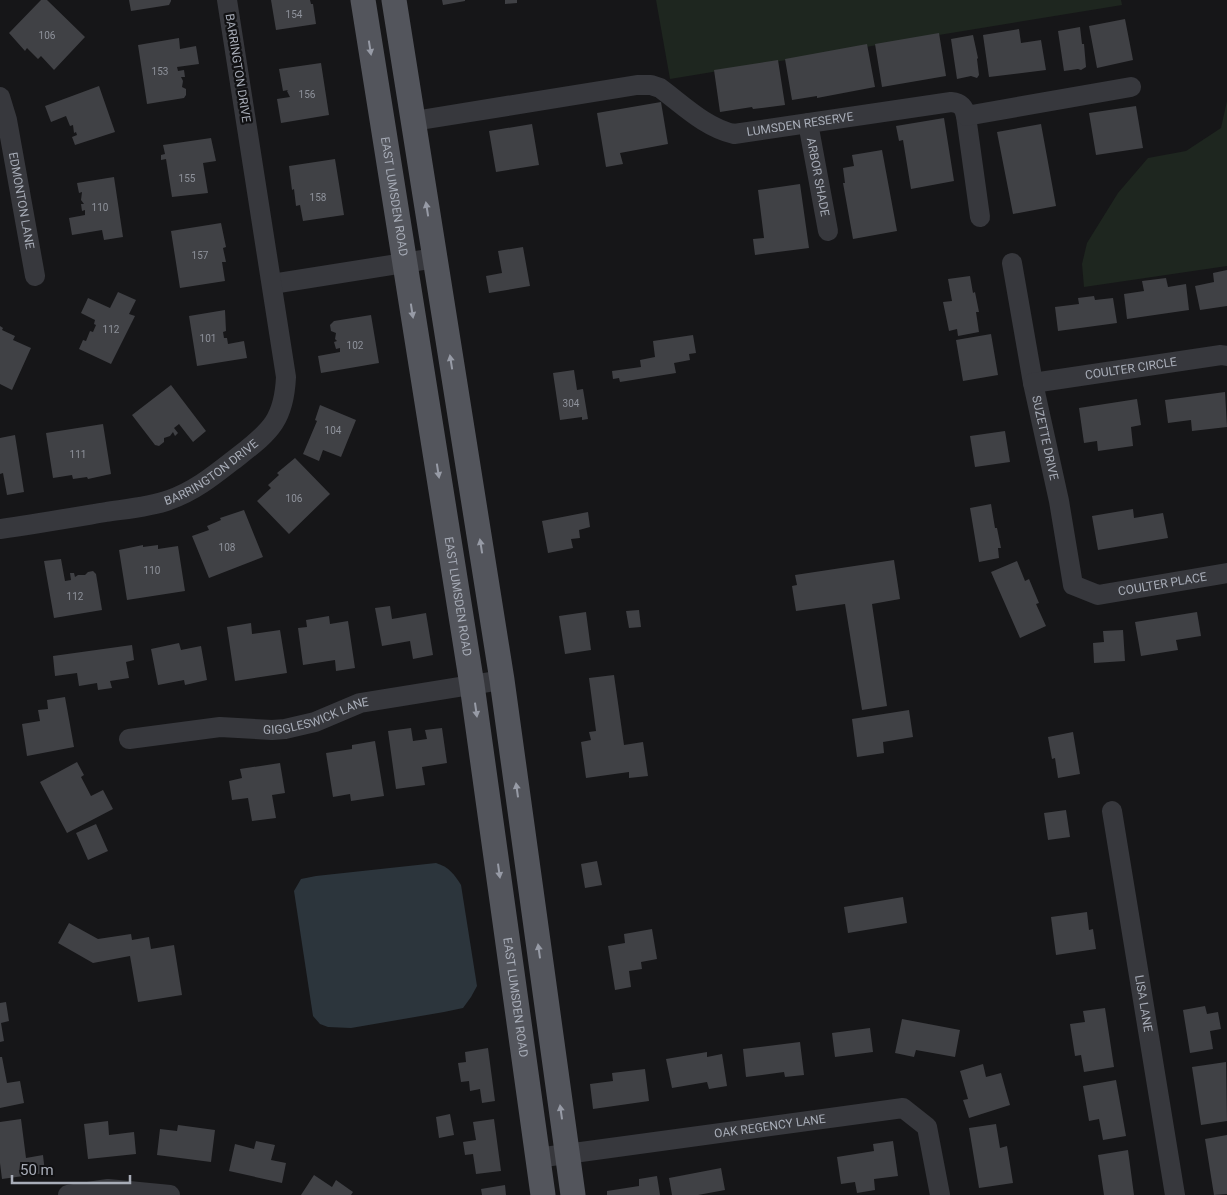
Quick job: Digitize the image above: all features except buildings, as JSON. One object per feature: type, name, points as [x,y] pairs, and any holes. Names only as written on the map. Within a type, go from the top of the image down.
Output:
[{"type":"main road","name":"EAST LUMSDEN ROAD","points":[[363,0],[472,685],[543,1195]]},
{"type":"main road","points":[[394,0],[502,680],[573,1195]]},
{"type":"street","name":"BARRINGTON DRIVE","points":[[0,529],[132,508],[169,500],[206,482],[256,443],[280,414],[285,397],[286,377],[227,0]]},
{"type":"street","name":"LUMSDEN RESERVE","points":[[414,121],[637,85],[651,85],[660,88],[711,125],[723,132],[734,134],[951,102],[959,103],[964,108],[966,116]]},
{"type":"street","points":[[980,217],[966,116],[1131,87]]},
{"type":"street","name":"EDMONTON LANE","points":[[0,97],[7,120],[35,276]]},
{"type":"street","name":"ARBOR SHADE","points":[[808,124],[828,231]]},
{"type":"street","points":[[272,284],[435,258]]},
{"type":"street","name":"SUZETTE DRIVE","points":[[1012,263],[1033,383],[1059,501],[1073,585],[1098,595]]},
{"type":"street","name":"COULTER CIRCLE","points":[[1033,383],[1221,355],[1227,356]]},
{"type":"street","name":"COULTER PLACE","points":[[1098,595],[1227,573]]},
{"type":"street","name":"GIGGLESWICK LANE","points":[[129,739],[220,727],[272,730],[301,727],[360,703],[502,680]]},
{"type":"street","name":"LISA LANE","points":[[1112,811],[1175,1195]]},
{"type":"street","name":"OAK REGENCY LANE","points":[[537,1158],[903,1108],[927,1127],[940,1195]]},
{"type":"street","points":[[68,1195],[108,1188],[170,1195]]},
{"type":"shaded area","points":[[656,0],[1121,0],[1122,5],[670,79]]},
{"type":"shaded area","points":[[1227,101],[1227,266],[1084,287],[1082,264],[1087,243],[1118,193],[1148,158],[1186,151],[1221,128]]},
{"type":"shaded area","points":[[436,863],[451,871],[461,885],[477,986],[471,997],[463,1008],[444,1012],[351,1028],[328,1027],[320,1024],[313,1016],[294,891],[301,879]]}]
